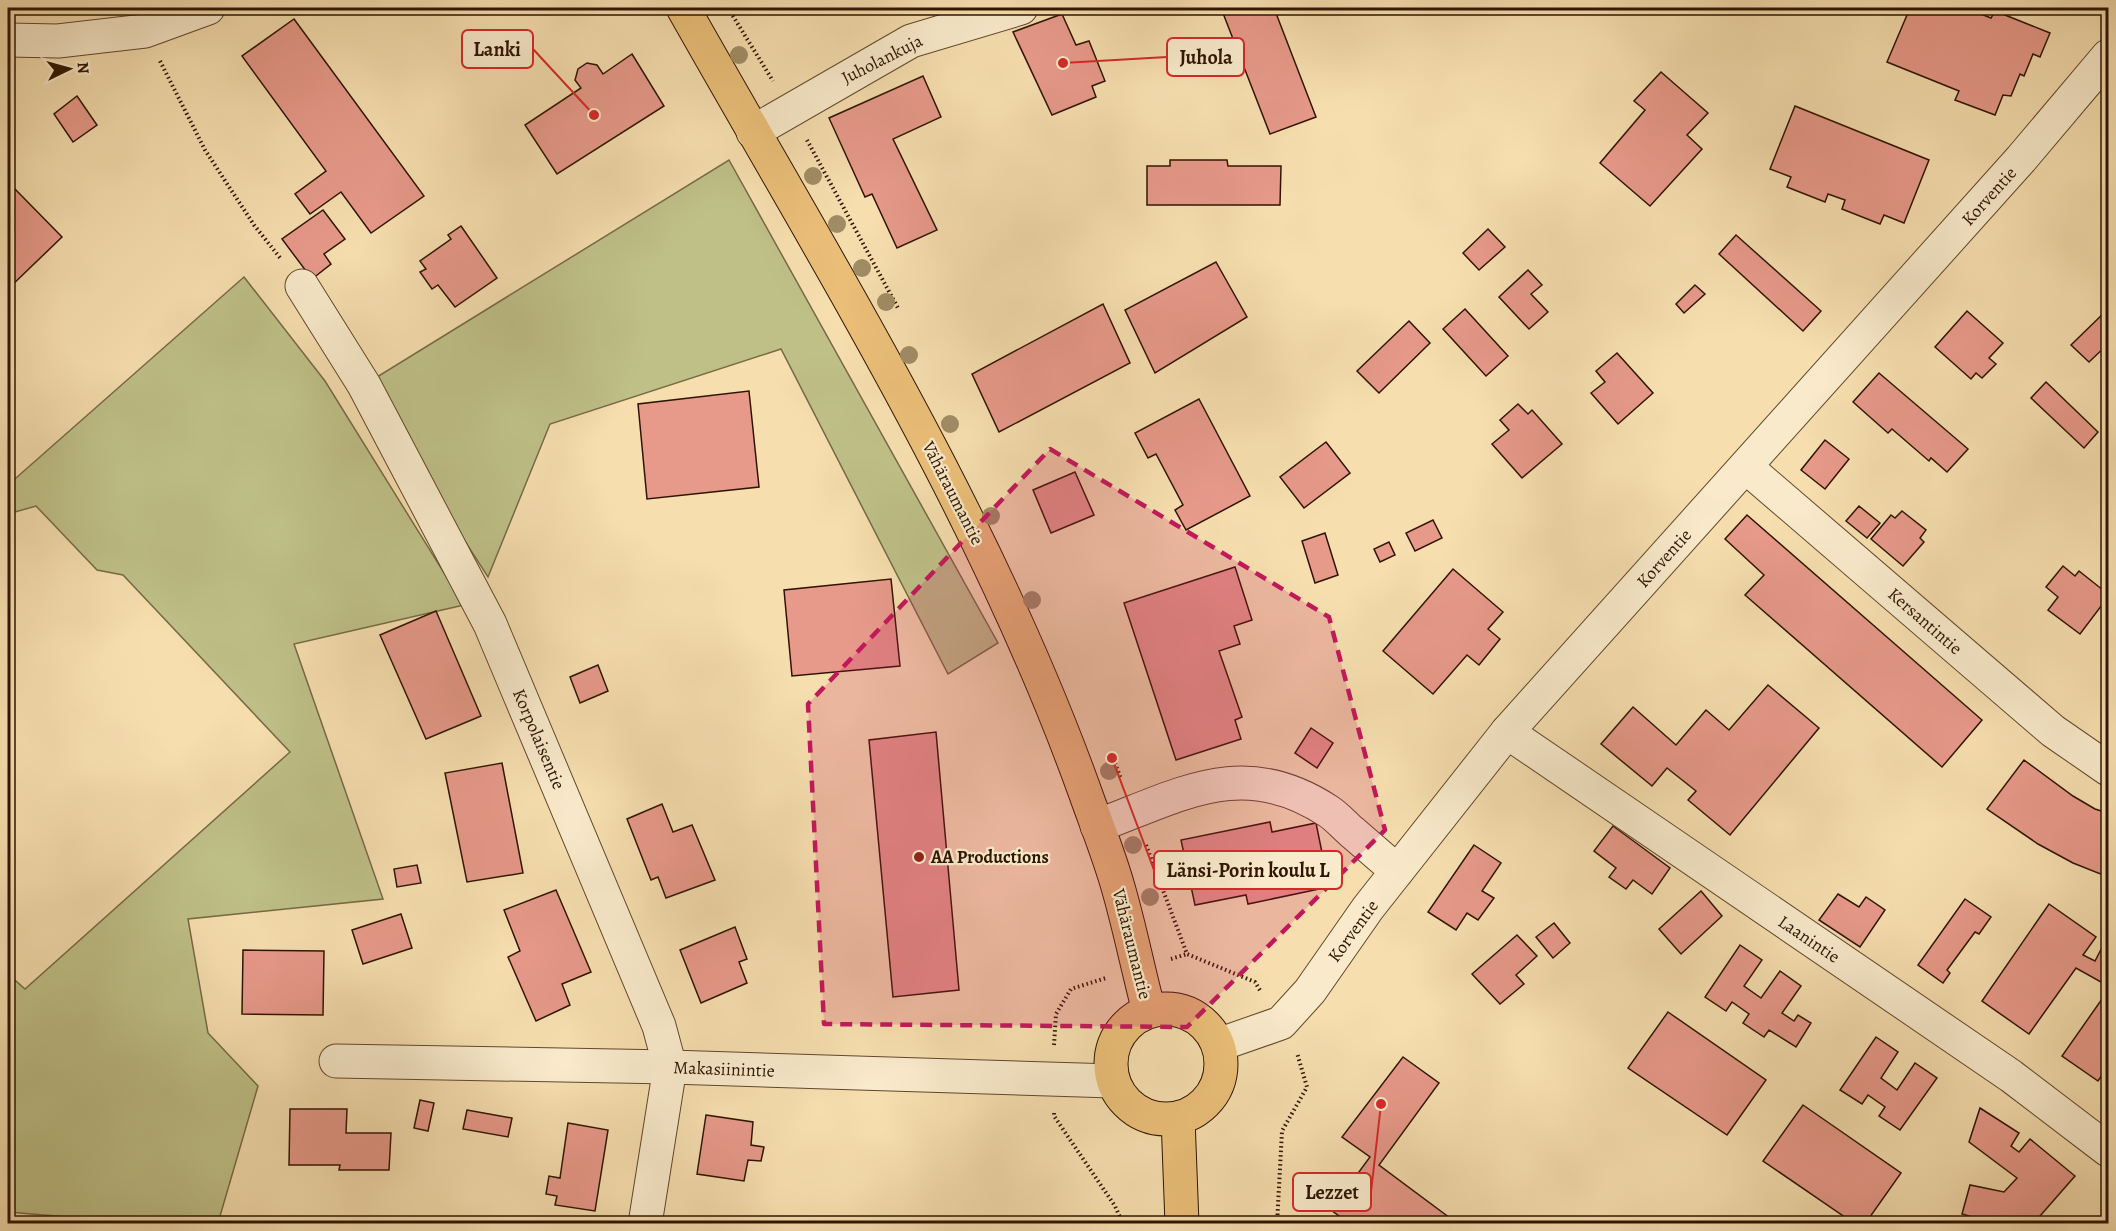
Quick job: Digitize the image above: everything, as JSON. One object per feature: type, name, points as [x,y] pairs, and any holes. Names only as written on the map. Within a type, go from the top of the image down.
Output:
[{"type":"main road","name":"Vähäraumantie","points":[[683,8],[902,393],[989,564],[1036,667],[1097,826],[1118,886],[1149,1011]]},
{"type":"main road","points":[[1170,1009],[1190,1014],[1206,1025],[1218,1045],[1221,1070],[1213,1092],[1199,1109],[1178,1118],[1154,1118],[1136,1110],[1123,1099],[1113,1081],[1112,1055],[1118,1037],[1132,1020],[1149,1011],[1170,1009]]},
{"type":"main road","points":[[1178,1118],[1182,1224]]},
{"type":"street","points":[[8,40],[58,41],[145,31],[208,8]]},
{"type":"street","name":"Juholankuja","points":[[753,132],[911,41],[1009,9]]},
{"type":"street","name":"Korventie","points":[[1218,1045],[1281,1023],[1310,992],[1368,908],[1507,732],[2021,159],[2109,56]]},
{"type":"street","name":"Korpolaisentie","points":[[302,286],[364,385],[490,624],[659,1026],[670,1067],[645,1224]]},
{"type":"street","name":"Kersantintie","points":[[1746,467],[2053,731],[2109,769]]},
{"type":"street","name":"Laanintie","points":[[1507,732],[2011,1076],[2109,1150]]},
{"type":"street","points":[[1097,826],[1204,786],[1238,782],[1268,784],[1299,794],[1330,812],[1397,871]]},
{"type":"street","name":"Makasiinintie","points":[[336,1061],[670,1067],[1113,1081]]},
{"type":"path","points":[[145,31],[205,150],[254,225],[302,286]]},
{"type":"highlighted area","points":[[1050,449],[1329,617],[1385,830],[1187,1027],[824,1024],[808,704]]},
{"type":"green space","points":[[729,160],[998,643],[948,674],[781,349],[550,424],[488,577],[364,385]]},
{"type":"green space","points":[[244,277],[325,381],[464,605],[294,644],[383,899],[188,919],[208,1033],[258,1086],[218,1223],[140,1223],[8,1212],[8,974],[25,989],[290,752],[123,575],[97,570],[36,506],[8,514],[8,485]]},
{"type":"building","points":[[806,8],[823,8],[808,13]]},
{"type":"building","points":[[1221,8],[1274,8],[1316,117],[1270,134]]},
{"type":"building","points":[[1910,8],[1966,8],[1991,18],[1995,11],[2050,33],[2040,57],[2033,54],[2024,76],[2020,74],[2011,96],[2003,95],[1995,115],[1955,100],[1959,91],[1887,62]]},
{"type":"building","points":[[1062,14],[1076,45],[1089,41],[1105,81],[1092,86],[1096,97],[1052,115],[1013,32]]},
{"type":"building","points":[[294,19],[424,196],[371,233],[341,192],[310,214],[295,194],[326,171],[242,56]]},
{"type":"building","points":[[632,54],[664,106],[557,174],[525,125],[581,88],[575,80],[578,69],[587,63],[597,65],[603,74]]},
{"type":"building","points":[[1661,72],[1708,113],[1687,135],[1702,149],[1650,206],[1600,163],[1645,110],[1634,101]]},
{"type":"building","points":[[923,76],[941,117],[893,139],[937,230],[897,248],[872,194],[865,197],[829,118]]},
{"type":"building","points":[[77,96],[97,125],[73,142],[54,114]]},
{"type":"building","points":[[1795,106],[1929,160],[1904,223],[1884,215],[1880,224],[1842,209],[1845,200],[1828,194],[1825,202],[1787,187],[1791,177],[1770,169]]},
{"type":"building","points":[[1170,160],[1227,160],[1228,166],[1281,166],[1280,205],[1147,205],[1147,166],[1170,166]]},
{"type":"building","points":[[15,189],[62,237],[8,289],[8,196]]},
{"type":"building","points":[[323,210],[345,239],[324,254],[331,264],[312,279],[282,239]]},
{"type":"building","points":[[461,226],[497,278],[455,307],[438,285],[432,289],[420,272],[426,269],[420,261],[451,239],[448,235]]},
{"type":"building","points":[[1488,229],[1505,247],[1479,270],[1463,253]]},
{"type":"building","points":[[1736,235],[1821,311],[1803,331],[1719,254]]},
{"type":"building","points":[[1216,262],[1247,317],[1155,373],[1125,310]]},
{"type":"building","points":[[1528,270],[1542,285],[1531,294],[1548,312],[1529,329],[1499,297]]},
{"type":"building","points":[[1695,285],[1705,294],[1684,313],[1676,304]]},
{"type":"building","points":[[1103,304],[1130,363],[999,432],[972,374]]},
{"type":"building","points":[[1465,309],[1508,356],[1486,376],[1443,329]]},
{"type":"building","points":[[2108,309],[2108,344],[2089,362],[2071,345]]},
{"type":"building","points":[[1967,311],[2003,343],[1989,358],[1996,364],[1982,378],[1976,373],[1971,379],[1935,347]]},
{"type":"building","points":[[1409,321],[1430,343],[1379,393],[1357,371]]},
{"type":"building","points":[[1617,353],[1653,393],[1618,424],[1591,393],[1605,382],[1596,371]]},
{"type":"building","points":[[1879,373],[1968,449],[1947,472],[1931,458],[1929,461],[1892,429],[1888,433],[1853,402]]},
{"type":"building","points":[[2046,382],[2098,432],[2084,448],[2031,398]]},
{"type":"building","points":[[749,391],[759,487],[647,499],[638,404]]},
{"type":"building","points":[[1199,399],[1250,496],[1186,530],[1175,510],[1183,505],[1156,454],[1148,458],[1135,433]]},
{"type":"building","points":[[1518,404],[1528,414],[1532,410],[1562,444],[1522,478],[1492,444],[1509,430],[1500,420]]},
{"type":"building","points":[[1825,440],[1849,459],[1825,489],[1801,470]]},
{"type":"building","points":[[1326,442],[1350,473],[1304,508],[1280,477]]},
{"type":"building","points":[[1075,472],[1094,515],[1051,533],[1033,490]]},
{"type":"building","points":[[1859,506],[1880,523],[1867,538],[1846,521]]},
{"type":"building","points":[[1902,511],[1926,530],[1920,538],[1924,542],[1903,566],[1871,539],[1891,515],[1895,518]]},
{"type":"building","points":[[1747,515],[1982,720],[1942,767],[1745,595],[1764,575],[1725,539]]},
{"type":"building","points":[[1433,520],[1442,538],[1415,551],[1406,533]]},
{"type":"building","points":[[1325,533],[1338,575],[1315,583],[1302,541]]},
{"type":"building","points":[[1389,542],[1395,555],[1380,562],[1374,549]]},
{"type":"building","points":[[2063,566],[2075,576],[2079,571],[2108,594],[2080,634],[2048,610],[2058,597],[2046,587]]},
{"type":"building","points":[[1235,567],[1252,620],[1234,626],[1240,644],[1219,651],[1242,717],[1235,720],[1241,739],[1176,760],[1124,603]]},
{"type":"building","points":[[1453,569],[1503,612],[1488,629],[1500,639],[1479,665],[1467,655],[1433,694],[1383,651]]},
{"type":"building","points":[[891,579],[900,666],[792,676],[784,590]]},
{"type":"building","points":[[436,611],[481,716],[426,739],[380,635]]},
{"type":"building","points":[[598,665],[608,691],[580,703],[570,677]]},
{"type":"building","points":[[1768,685],[1819,728],[1730,835],[1688,800],[1696,791],[1667,768],[1652,786],[1601,744],[1633,707],[1676,745],[1706,710],[1729,730]]},
{"type":"building","points":[[1311,728],[1333,743],[1317,768],[1295,753]]},
{"type":"building","points":[[936,732],[959,990],[893,997],[869,740]]},
{"type":"building","points":[[2024,760],[2073,796],[2095,809],[2108,813],[2108,877],[2073,863],[2038,844],[1987,809]]},
{"type":"building","points":[[502,763],[523,873],[467,882],[445,773]]},
{"type":"building","points":[[662,804],[673,832],[692,825],[715,880],[666,898],[658,877],[651,880],[627,819]]},
{"type":"building","points":[[1270,822],[1272,832],[1316,823],[1329,887],[1248,904],[1246,895],[1195,905],[1181,840]]},
{"type":"building","points":[[1613,826],[1670,868],[1652,894],[1633,880],[1626,889],[1609,877],[1616,868],[1594,851]]},
{"type":"building","points":[[1474,845],[1501,863],[1482,891],[1494,898],[1478,920],[1467,913],[1456,930],[1428,912]]},
{"type":"building","points":[[417,865],[421,883],[397,887],[394,869]]},
{"type":"building","points":[[556,890],[591,972],[562,984],[570,1005],[536,1021],[508,957],[520,951],[504,910]]},
{"type":"building","points":[[1701,891],[1722,916],[1681,954],[1659,929]]},
{"type":"building","points":[[1838,894],[1859,907],[1866,897],[1885,910],[1860,947],[1819,920]]},
{"type":"building","points":[[1965,899],[1991,917],[1979,934],[1975,932],[1947,970],[1950,973],[1943,983],[1918,965]]},
{"type":"building","points":[[2049,904],[2096,937],[2083,955],[2095,961],[2108,936],[2108,986],[2076,968],[2029,1034],[1982,1001]]},
{"type":"building","points":[[401,914],[412,948],[363,964],[352,930]]},
{"type":"building","points":[[1554,923],[1570,943],[1553,958],[1536,937]]},
{"type":"building","points":[[735,927],[747,959],[739,962],[747,983],[701,1003],[680,950]]},
{"type":"building","points":[[1517,935],[1537,956],[1516,975],[1524,984],[1500,1004],[1472,974]]},
{"type":"building","points":[[1740,945],[1762,960],[1744,986],[1761,998],[1780,971],[1801,986],[1782,1013],[1794,1021],[1798,1015],[1811,1023],[1796,1047],[1769,1030],[1764,1037],[1743,1023],[1749,1014],[1732,1002],[1726,1011],[1705,997]]},
{"type":"building","points":[[243,950],[324,951],[323,1015],[242,1014]]},
{"type":"building","points":[[2102,999],[2108,1003],[2108,1066],[2098,1081],[2062,1056]]},
{"type":"building","points":[[1668,1012],[1766,1080],[1727,1135],[1628,1068]]},
{"type":"building","points":[[1876,1037],[1898,1052],[1881,1078],[1897,1090],[1915,1063],[1937,1078],[1900,1130],[1879,1116],[1885,1107],[1868,1095],[1862,1104],[1840,1090]]},
{"type":"building","points":[[1403,1057],[1439,1083],[1379,1165],[1458,1224],[1350,1224],[1331,1210],[1370,1157],[1342,1137]]},
{"type":"building","points":[[420,1100],[434,1103],[428,1131],[414,1128]]},
{"type":"building","points":[[1803,1105],[1901,1173],[1865,1224],[1855,1224],[1763,1161]]},
{"type":"building","points":[[1980,1108],[2019,1133],[2011,1146],[2019,1152],[2030,1139],[2075,1176],[2033,1224],[1997,1224],[1962,1214],[1970,1185],[2004,1192],[2017,1178],[1969,1142]]},
{"type":"building","points":[[290,1109],[347,1109],[346,1133],[391,1133],[389,1170],[339,1170],[340,1165],[289,1165]]},
{"type":"building","points":[[467,1110],[512,1118],[508,1137],[463,1129]]},
{"type":"building","points":[[706,1115],[753,1122],[751,1145],[764,1147],[761,1161],[748,1160],[744,1181],[697,1174]]},
{"type":"building","points":[[568,1123],[608,1130],[595,1211],[555,1205],[557,1196],[546,1194],[549,1176],[560,1178]]},
{"type":"building","points":[[2108,1210],[2108,1224],[2092,1224]]},
{"type":"place","name":"Juhola","points":[[1063,63]]},
{"type":"place","name":"Lanki","points":[[594,115]]},
{"type":"place","name":"Länsi-Porin koulu L","points":[[1112,758]]},
{"type":"place","name":"AA Productions","points":[[919,857]]},
{"type":"place","name":"Lezzet","points":[[1381,1104]]}]
